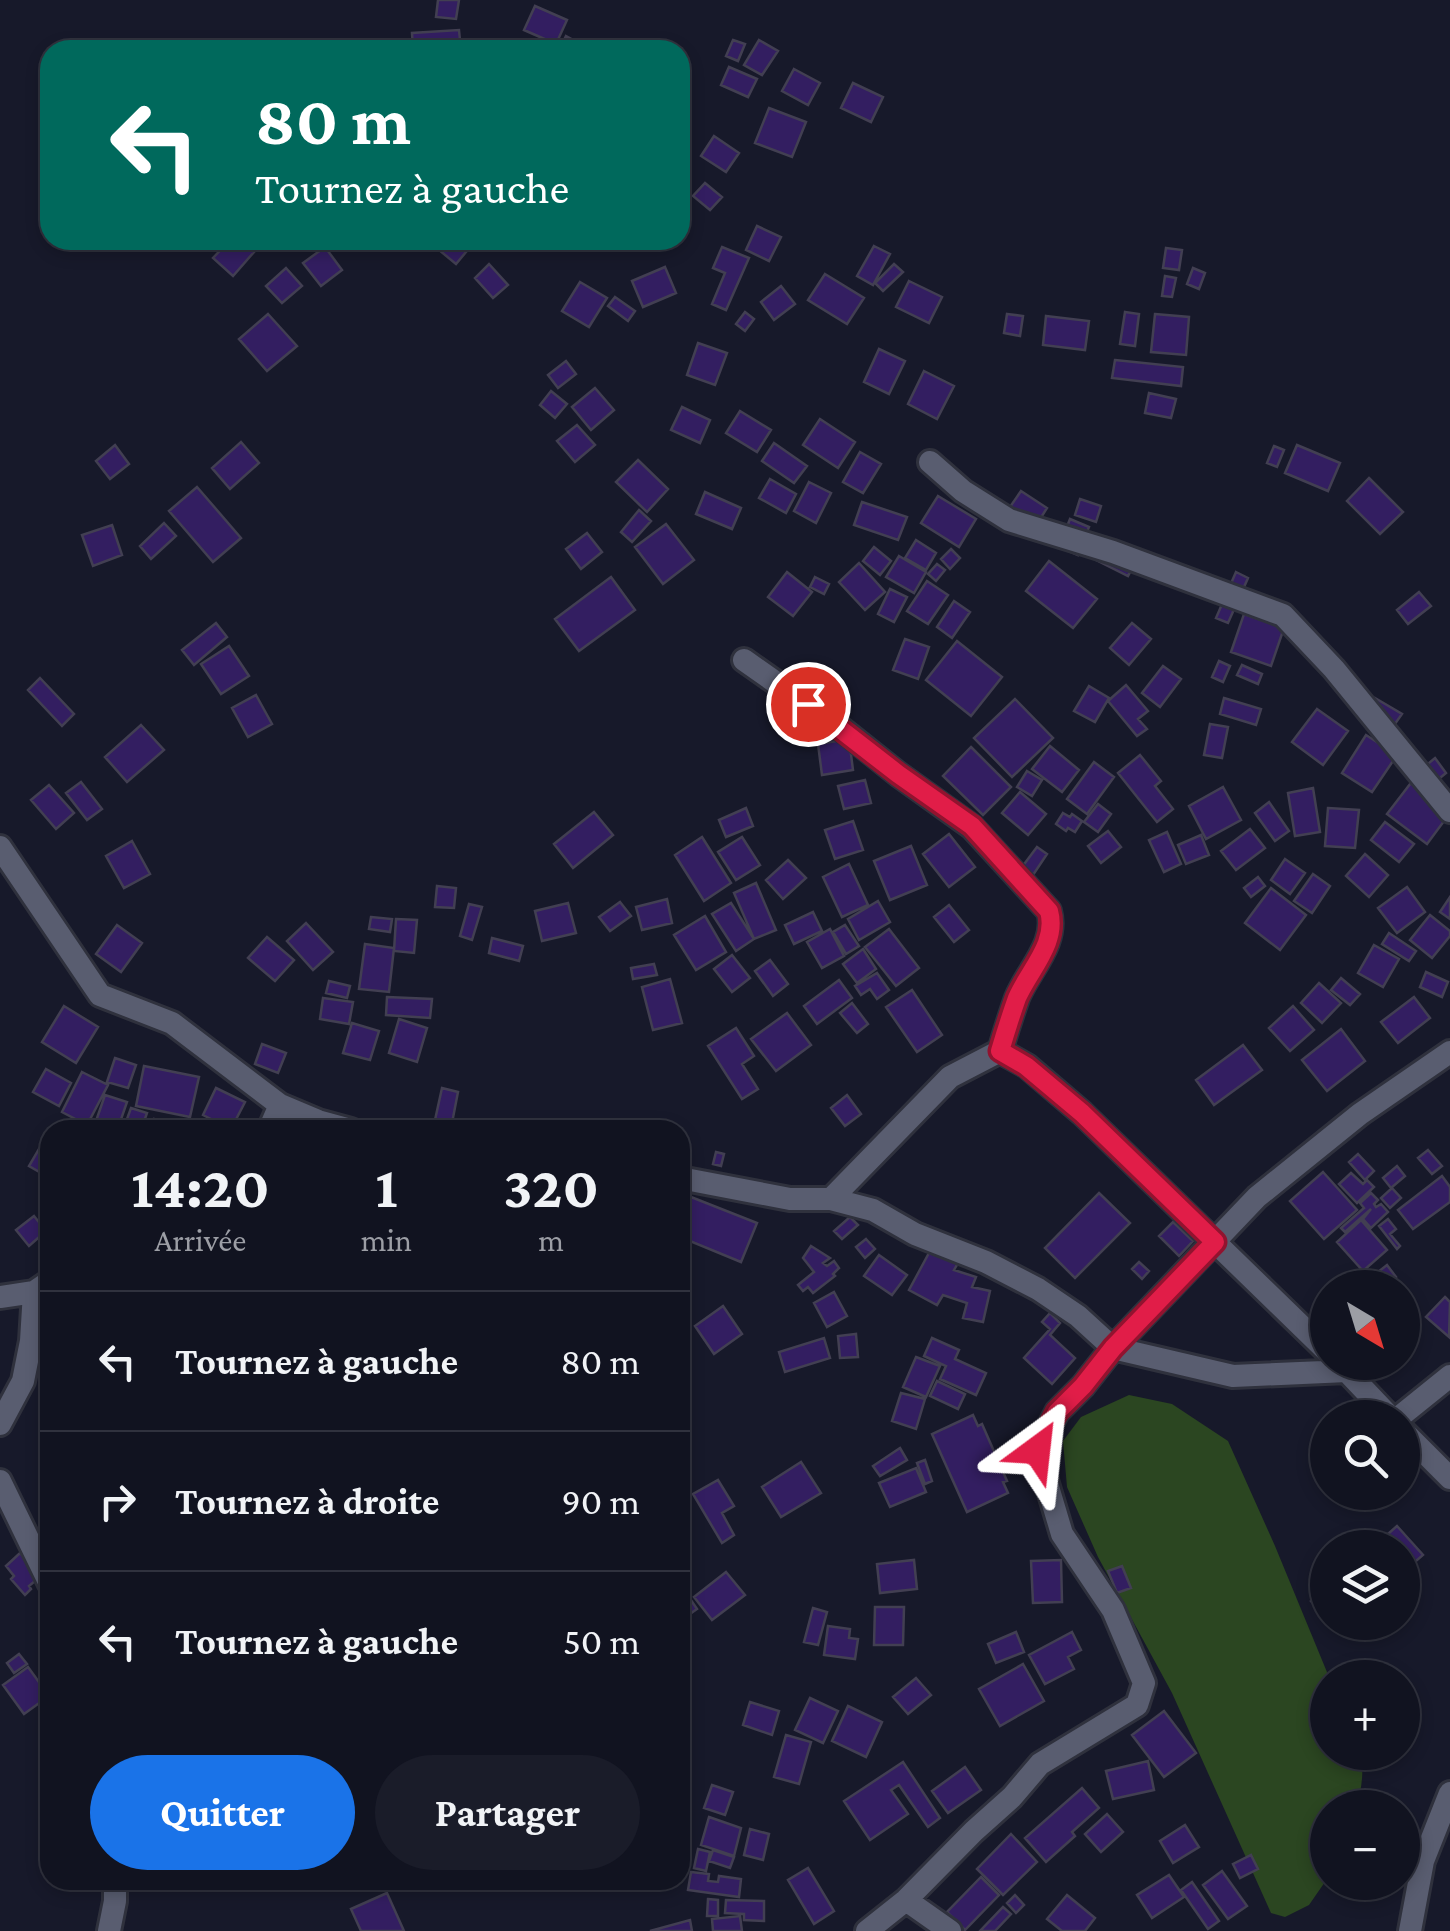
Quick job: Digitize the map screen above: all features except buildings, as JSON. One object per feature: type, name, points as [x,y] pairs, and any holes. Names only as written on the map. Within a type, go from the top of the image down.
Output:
[{"type":"street","points":[[930,462],[963,491],[1009,520],[1113,552],[1283,615],[1334,669],[1450,811]]},
{"type":"street","points":[[744,660],[972,826],[1049,911],[1053,924],[1018,995],[1000,1051],[950,1077],[831,1198]]},
{"type":"street","points":[[0,847],[100,995],[172,1023],[280,1105],[314,1120]]},
{"type":"street","points":[[1000,1051],[1026,1066],[1082,1113],[1310,1334]]},
{"type":"street","points":[[866,1931],[915,1914],[974,1831],[1012,1797],[1040,1764],[1137,1705],[1144,1683],[1112,1610],[1062,1534],[1037,1450],[1057,1412],[1258,1197],[1360,1114],[1450,1052]]},
{"type":"street","points":[[274,1120],[280,1105]]},
{"type":"street","points":[[690,1180],[790,1199],[831,1198],[873,1210],[915,1234],[1038,1288],[1078,1316],[1113,1348],[1232,1376],[1310,1370]]},
{"type":"street","points":[[0,1297],[40,1287]]},
{"type":"street","points":[[0,1424],[23,1381],[40,1296]]},
{"type":"street","points":[[1418,1400],[1450,1376]]},
{"type":"street","points":[[1355,1380],[1376,1400]]},
{"type":"street","points":[[1420,1448],[1450,1478]]},
{"type":"street","points":[[0,1482],[40,1564]]},
{"type":"street","points":[[1410,1931],[1424,1861],[1450,1793]]},
{"type":"street","points":[[108,1931],[115,1890]]},
{"type":"street","points":[[915,1914],[950,1931]]},
{"type":"green space","points":[[1129,1395],[1172,1404],[1228,1441],[1310,1631],[1310,1640],[1314,1640],[1322,1660],[1310,1660],[1310,1770],[1362,1770],[1361,1787],[1310,1790],[1312,1900],[1285,1917],[1271,1913],[1172,1693],[1098,1557],[1067,1487],[1063,1441],[1081,1417]]},
{"type":"route","points":[[808,704],[972,826],[1040,899],[1053,924],[1018,995],[1000,1051],[1026,1066],[1082,1113],[1215,1242],[1057,1412],[1037,1450]]}]
